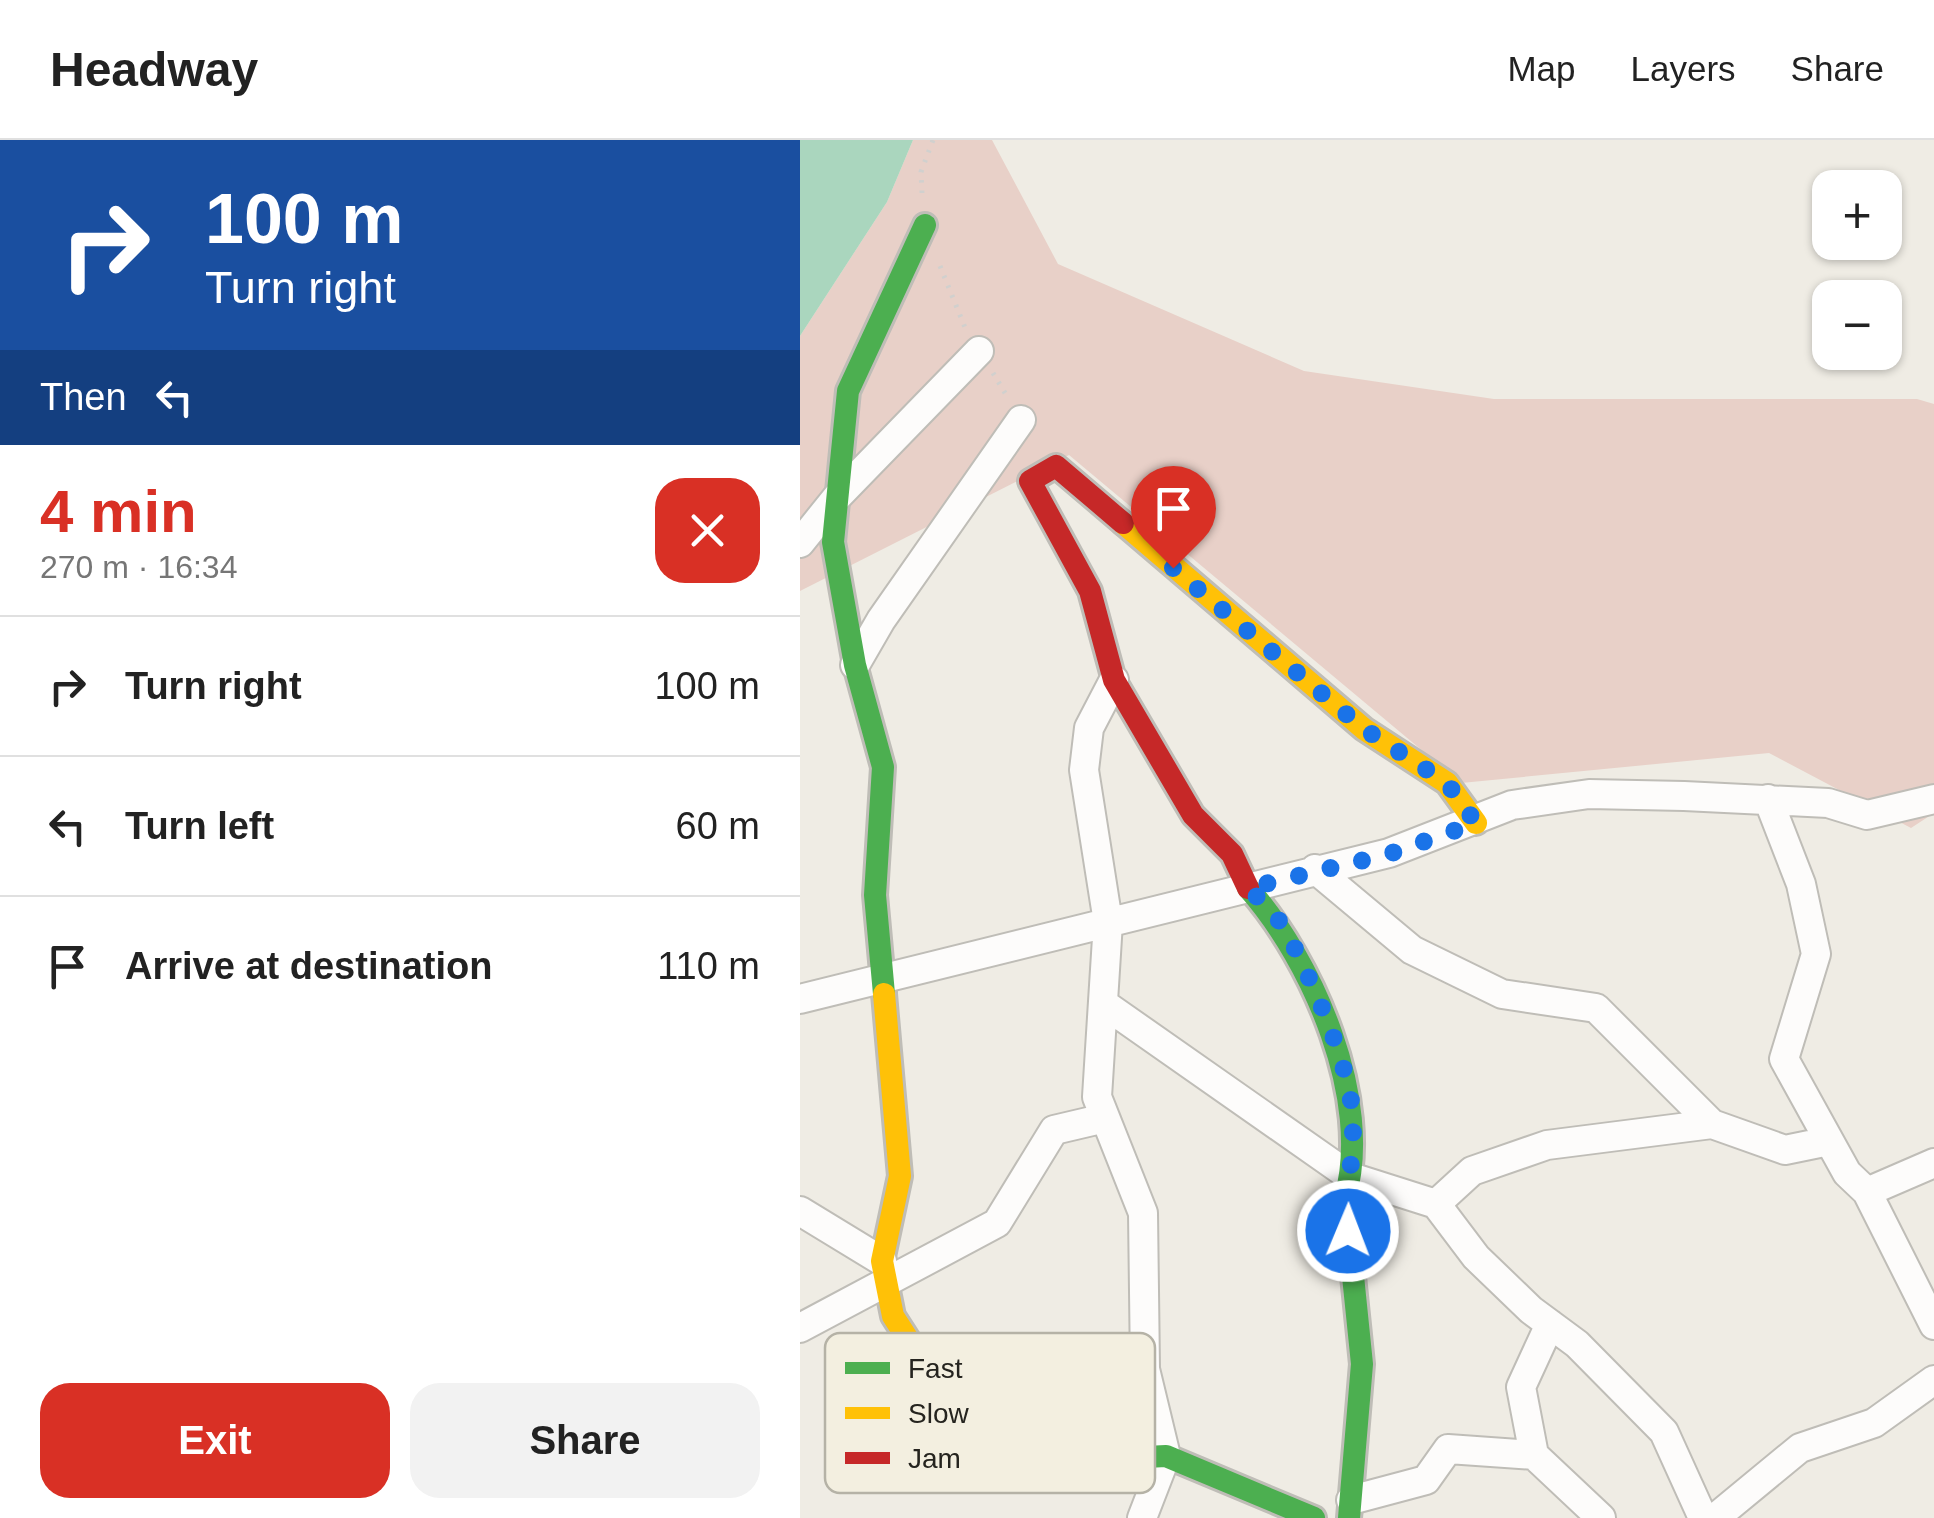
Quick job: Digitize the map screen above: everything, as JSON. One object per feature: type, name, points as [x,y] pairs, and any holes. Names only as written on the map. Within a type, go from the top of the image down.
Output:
[{"type":"street","points":[[903,1333],[893,1316],[884,1272],[900,1176],[876,895],[883,767],[856,666],[833,542],[848,392],[924,225]]},
{"type":"street","points":[[800,543],[838,497],[979,351]]},
{"type":"street","points":[[856,666],[880,620],[1021,420]]},
{"type":"street","points":[[1476,823],[1447,783],[1352,719],[1056,466],[1030,481],[1090,591],[1114,680],[1193,815],[1232,854],[1248,888],[1282,926],[1331,1037],[1352,1102],[1351,1177],[1345,1198],[1362,1364],[1350,1509],[1426,1480],[1448,1449],[1534,1455]]},
{"type":"street","points":[[1114,680],[1089,728],[1084,770],[1108,922],[1097,1097],[1143,1213],[1145,1333]]},
{"type":"street","points":[[800,999],[1389,854],[1476,823],[1512,805],[1590,794],[1828,803],[1867,814],[1934,799]]},
{"type":"street","points":[[1768,799],[1801,884],[1816,954],[1784,1059],[1847,1173],[1867,1192],[1934,1325]]},
{"type":"street","points":[[1316,869],[1412,950],[1502,994],[1596,1008],[1712,1124],[1785,1150],[1829,1141]]},
{"type":"street","points":[[1104,1004],[1351,1177],[1436,1204],[1476,1258],[1577,1344],[1664,1432],[1702,1518]]},
{"type":"street","points":[[800,1328],[884,1272],[997,1223],[1054,1130],[1106,1118]]},
{"type":"street","points":[[1436,1204],[1472,1171],[1547,1145],[1712,1124]]},
{"type":"street","points":[[1867,1192],[1934,1163]]},
{"type":"street","points":[[800,1212],[884,1272]]},
{"type":"street","points":[[1550,1324],[1521,1388],[1534,1455],[1601,1518]]},
{"type":"street","points":[[1715,1518],[1800,1448],[1874,1423],[1934,1380]]},
{"type":"street","points":[[1155,1410],[1166,1456],[1155,1484]]},
{"type":"street","points":[[1155,1457],[1166,1456],[1311,1518]]},
{"type":"street","points":[[1142,1518],[1152,1493]]},
{"type":"path","points":[[933,140],[921,172],[924,225],[960,320],[1021,420]]},
{"type":"shaded area","points":[[800,140],[913,140],[887,202],[800,336]]},
{"type":"shaded area","points":[[913,140],[992,140],[1058,264],[1304,371],[1494,399],[1917,399],[1934,404],[1934,813],[1911,828],[1769,753],[1461,783],[1069,455],[800,591],[800,336],[887,202]]},
{"type":"traffic: fast","points":[[884,994],[875,895],[883,767],[855,665],[833,542],[848,391],[925,225]]},
{"type":"traffic: fast","points":[[1248,888],[1295,953],[1315,992],[1344,1076],[1351,1118],[1352,1160],[1345,1198],[1362,1364],[1349,1518]]},
{"type":"traffic: fast","points":[[1155,1457],[1166,1456],[1314,1518]]},
{"type":"traffic: slow","points":[[1123,523],[1364,729],[1447,783],[1476,823]]},
{"type":"traffic: slow","points":[[884,994],[900,1176],[882,1261],[893,1316],[904,1333]]},
{"type":"traffic: jam","points":[[1123,523],[1056,466],[1030,481],[1090,591],[1114,680],[1193,815],[1232,854],[1248,888]]},
{"type":"route","points":[[1173,568],[1364,729],[1447,783],[1476,823],[1389,854],[1248,888],[1282,926],[1331,1037],[1352,1102],[1351,1177],[1345,1198],[1348,1231]]}]
